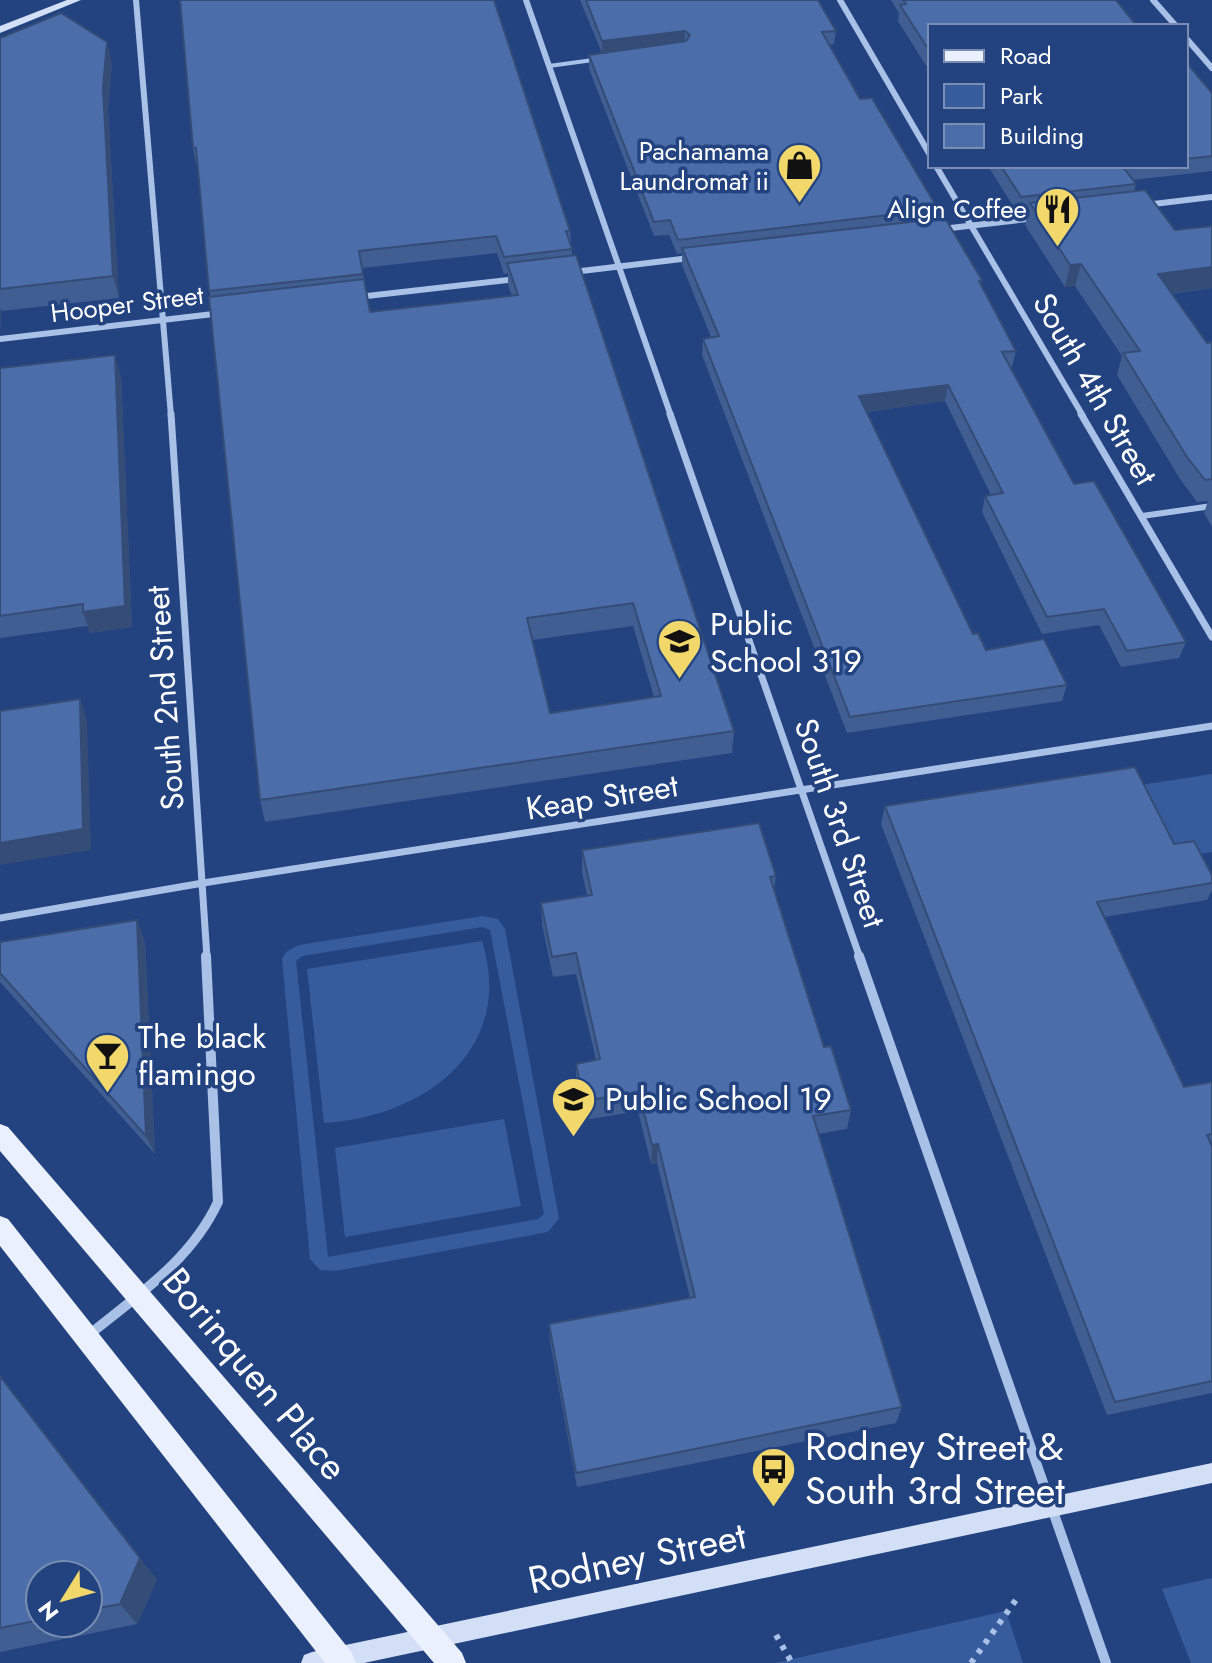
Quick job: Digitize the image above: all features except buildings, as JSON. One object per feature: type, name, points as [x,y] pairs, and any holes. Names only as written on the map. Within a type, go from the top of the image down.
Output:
[{"type":"main road","points":[[0,30],[76,0]]},
{"type":"main road","name":"Borinquen Place","points":[[0,1134],[452,1663]]},
{"type":"main road","points":[[0,1227],[331,1661]]},
{"type":"main road","name":"Rodney Street","points":[[331,1661],[1212,1473]]},
{"type":"street","name":"South 2nd Street","points":[[86,1337],[193,1245],[214,1216],[218,1202],[203,883],[165,320],[136,0]]},
{"type":"street","name":"South 3rd Street","points":[[526,0],[1106,1663]]},
{"type":"street","points":[[840,0],[928,152]]},
{"type":"street","points":[[1153,0],[1174,24]]},
{"type":"street","points":[[1188,40],[1212,68]]},
{"type":"street","name":"South 4th Street","points":[[937,168],[1212,637]]},
{"type":"street","points":[[1133,206],[1212,197]]},
{"type":"street","points":[[929,230],[1038,217]]},
{"type":"street","points":[[568,273],[698,257]]},
{"type":"street","points":[[353,298],[522,278]]},
{"type":"street","name":"Hooper Street","points":[[0,339],[230,312]]},
{"type":"street","name":"Keap Street","points":[[0,918],[203,883],[1212,726]]},
{"type":"lane","points":[[549,66],[598,60]]},
{"type":"lane","points":[[1142,516],[1212,506]]},
{"type":"path","points":[[971,1663],[1018,1597]]},
{"type":"path","points":[[776,1635],[792,1663]]},
{"type":"green space","points":[[1212,774],[1212,852],[1171,859],[1134,786]]},
{"type":"green space","points":[[483,916],[498,919],[505,929],[559,1218],[549,1231],[335,1271],[320,1270],[310,1259],[282,959],[286,952],[299,945]],"holes":[[[483,927],[490,930],[544,1214],[538,1219],[328,1257],[296,961],[302,956]]]},
{"type":"green space","points":[[482,941],[489,980],[486,1015],[473,1045],[453,1071],[427,1092],[396,1107],[361,1118],[324,1123],[307,969]]},
{"type":"green space","points":[[504,1119],[521,1206],[345,1237],[335,1148]]},
{"type":"green space","points":[[1212,1578],[1212,1663],[1191,1663],[1162,1589]]},
{"type":"green space","points":[[1006,1611],[1023,1663],[775,1663],[797,1658]]},
{"type":"place","name":"Pachamama Laundromat ii","points":[[800,205]]},
{"type":"place","name":"Align Coffee","points":[[1058,248]]},
{"type":"place","name":"Public School 319","points":[[679,681]]},
{"type":"place","name":"The black flamingo","points":[[107,1094]]},
{"type":"place","name":"Public School 19","points":[[574,1138]]},
{"type":"place","name":"Rodney Street & South 3rd Street","points":[[774,1508]]}]
